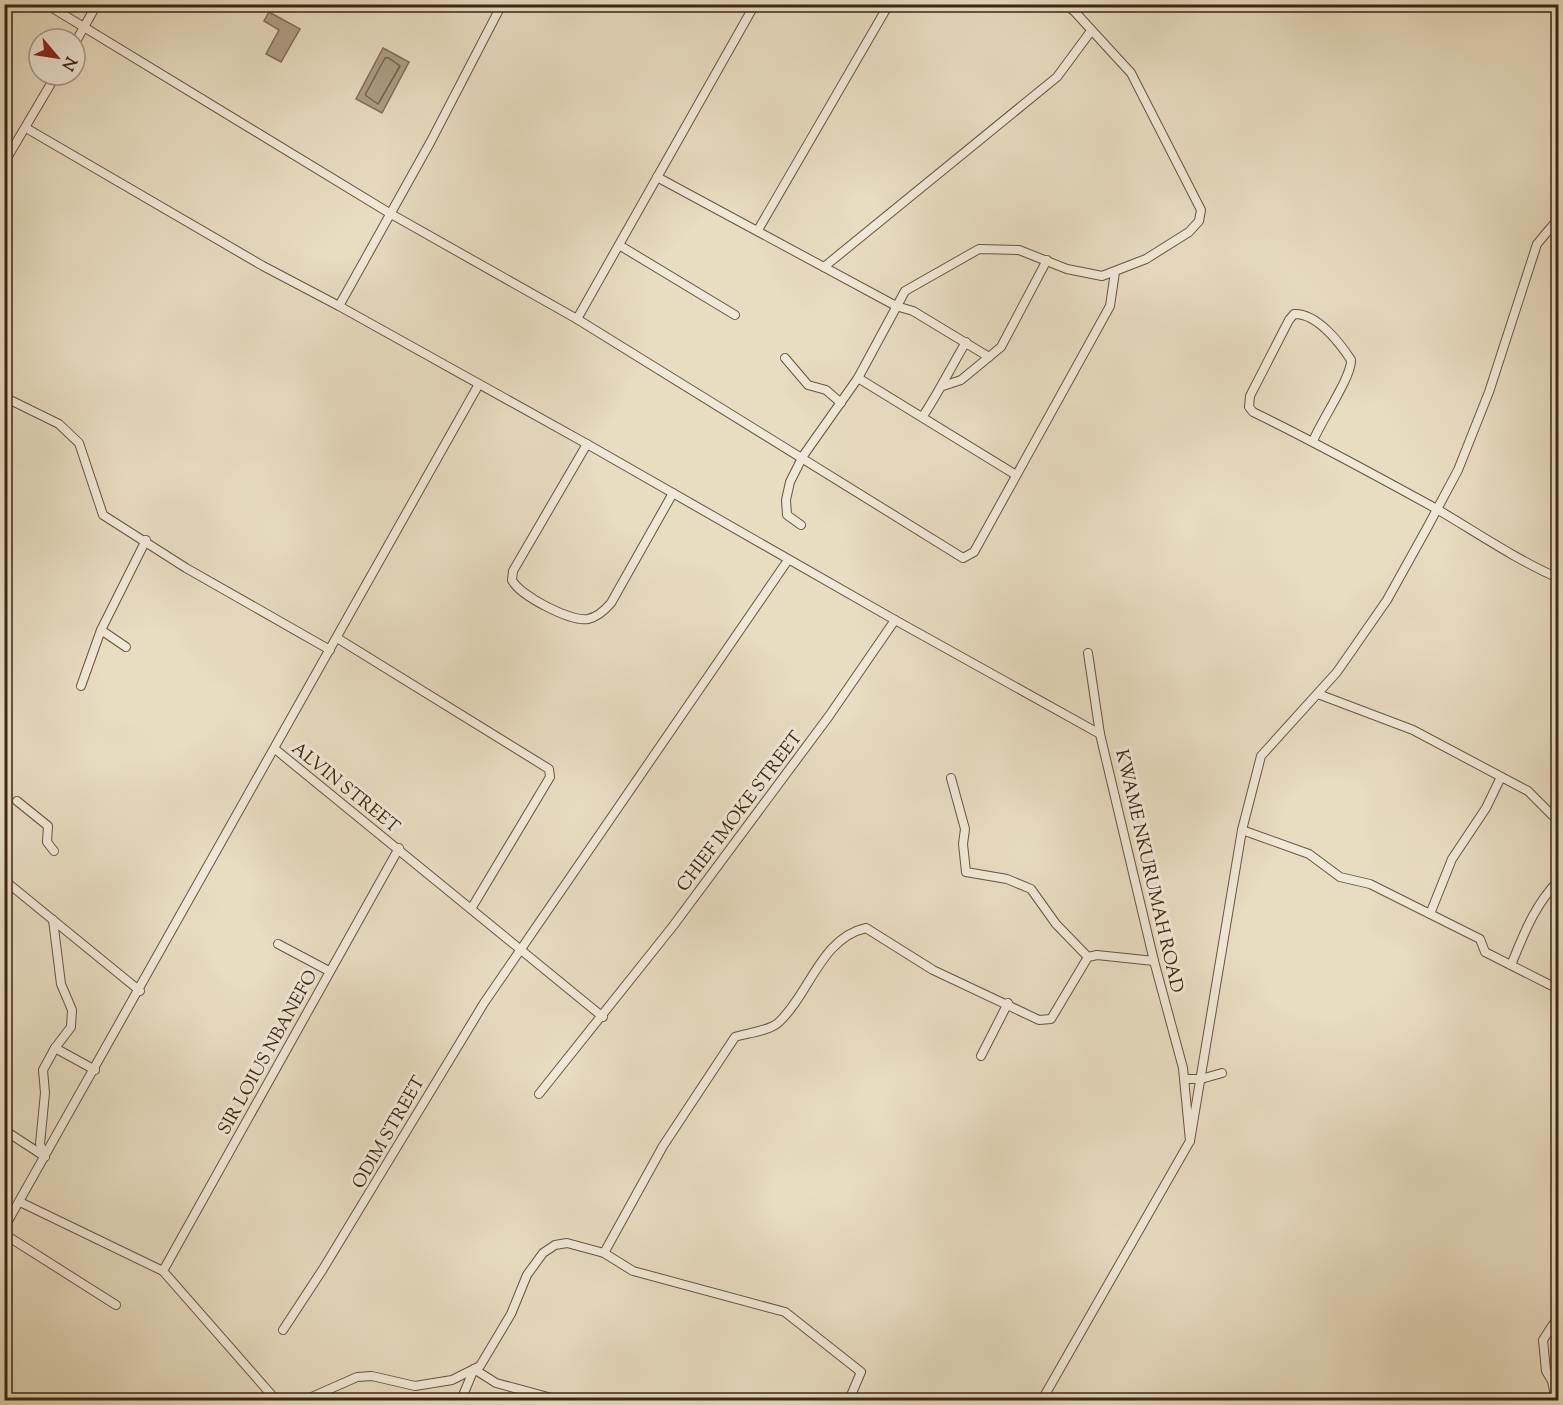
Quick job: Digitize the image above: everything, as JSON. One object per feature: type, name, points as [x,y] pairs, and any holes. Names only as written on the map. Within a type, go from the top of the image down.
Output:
[{"type":"street","points":[[46,4],[82,27]]},
{"type":"street","points":[[85,27],[97,4]]},
{"type":"street","points":[[339,306],[391,214],[502,4]]},
{"type":"street","points":[[577,319],[755,4]]},
{"type":"street","points":[[758,230],[889,4]]},
{"type":"street","points":[[801,525],[787,515],[786,500],[790,482],[802,456],[858,378],[905,291],[979,249],[1018,250],[1085,274],[1102,276],[1146,259],[1189,232],[1199,221],[1201,210],[1131,73],[1090,31],[1077,8],[1065,4]]},
{"type":"street","points":[[87,30],[391,214],[577,319],[802,456],[963,558],[967,558],[974,552],[1110,306],[1115,272]]},
{"type":"street","points":[[824,267],[1057,77],[1090,31]]},
{"type":"street","points":[[4,163],[49,87]]},
{"type":"street","name":"KWAME NKURUMAH ROAD","points":[[26,128],[263,266],[587,444],[788,560],[1100,734],[1184,1079],[1190,1140]]},
{"type":"street","points":[[657,177],[896,306],[913,311],[989,357]]},
{"type":"street","points":[[1042,1401],[1190,1140],[1242,830],[1261,756],[1318,694],[1387,600],[1458,470],[1489,392],[1537,244],[1558,219]]},
{"type":"street","points":[[619,245],[735,315]]},
{"type":"street","points":[[944,386],[962,380],[1001,347],[1047,260]]},
{"type":"street","points":[[1313,441],[1330,405],[1350,375],[1351,360],[1332,335],[1302,314],[1294,315],[1289,320],[1250,396],[1249,407],[1253,412],[1313,441],[1436,509],[1529,565],[1558,578]]},
{"type":"street","points":[[923,416],[944,386],[945,377],[966,342]]},
{"type":"street","points":[[785,357],[808,385],[826,390],[841,403]]},
{"type":"street","points":[[858,378],[1016,475]]},
{"type":"street","points":[[4,1228],[140,991],[479,384]]},
{"type":"street","points":[[4,397],[59,424],[79,443],[103,515],[146,540],[186,568],[330,650]]},
{"type":"street","points":[[587,444],[513,571],[512,580],[521,592],[573,620],[592,618],[602,612],[611,603],[673,493]]},
{"type":"street","points":[[81,686],[101,630],[146,540]]},
{"type":"street","name":"ODIM STREET","points":[[283,1329],[389,1162],[441,1070],[520,950],[788,560]]},
{"type":"street","name":"CHIEF IMOKE STREET","points":[[539,1094],[603,1017],[829,716],[895,620]]},
{"type":"street","points":[[101,630],[126,647]]},
{"type":"street","points":[[337,638],[549,769],[550,777],[471,909]]},
{"type":"street","points":[[1088,653],[1100,734]]},
{"type":"street","points":[[1318,694],[1413,730],[1528,791],[1558,821]]},
{"type":"street","name":"ALVIN STREET","points":[[275,749],[603,1017]]},
{"type":"street","points":[[1430,914],[1452,859],[1486,808],[1501,777]]},
{"type":"street","points":[[951,778],[965,829],[963,844],[966,872],[1007,879],[1031,889],[1056,924],[1088,957]]},
{"type":"street","points":[[17,801],[48,826],[47,842],[54,851]]},
{"type":"street","points":[[1242,830],[1309,854],[1340,877],[1370,884],[1480,939],[1485,952],[1558,989]]},
{"type":"street","name":"SIR LOIUS NBANEFO","points":[[163,1271],[399,848]]},
{"type":"street","points":[[4,880],[140,991]]},
{"type":"street","points":[[1511,965],[1532,915],[1543,897],[1558,881]]},
{"type":"street","points":[[45,1157],[40,1144],[45,1093],[43,1070],[55,1048],[71,1027],[72,1010],[60,984],[53,920]]},
{"type":"street","points":[[603,1252],[663,1146],[735,1037],[777,1024],[836,944],[852,931],[866,928],[933,970],[1008,1003],[1039,1020],[1051,1019],[1088,957],[1097,955],[1154,961]]},
{"type":"street","points":[[278,944],[329,971]]},
{"type":"street","points":[[981,1056],[1008,1003]]},
{"type":"street","points":[[55,1048],[95,1070]]},
{"type":"street","points":[[1184,1079],[1201,1079],[1222,1073]]},
{"type":"street","points":[[4,1130],[45,1157]]},
{"type":"street","points":[[20,1202],[163,1271],[276,1401]]},
{"type":"street","points":[[4,1234],[79,1279],[116,1305]]},
{"type":"street","points":[[305,1401],[357,1377],[372,1376],[415,1386],[452,1380],[474,1369],[487,1356],[511,1314],[527,1275],[543,1253],[555,1245],[567,1243],[603,1252],[633,1271],[785,1312],[861,1372],[849,1401]]},
{"type":"street","points":[[1556,1401],[1552,1382],[1546,1371],[1543,1340],[1558,1317]]},
{"type":"street","points":[[461,1401],[474,1369]]},
{"type":"street","points":[[474,1369],[496,1383],[559,1401]]},
{"type":"water","points":[[269,12],[300,29],[281,62],[266,54],[279,30],[264,21]]},
{"type":"water","points":[[383,48],[409,62],[382,113],[356,99]]}]
